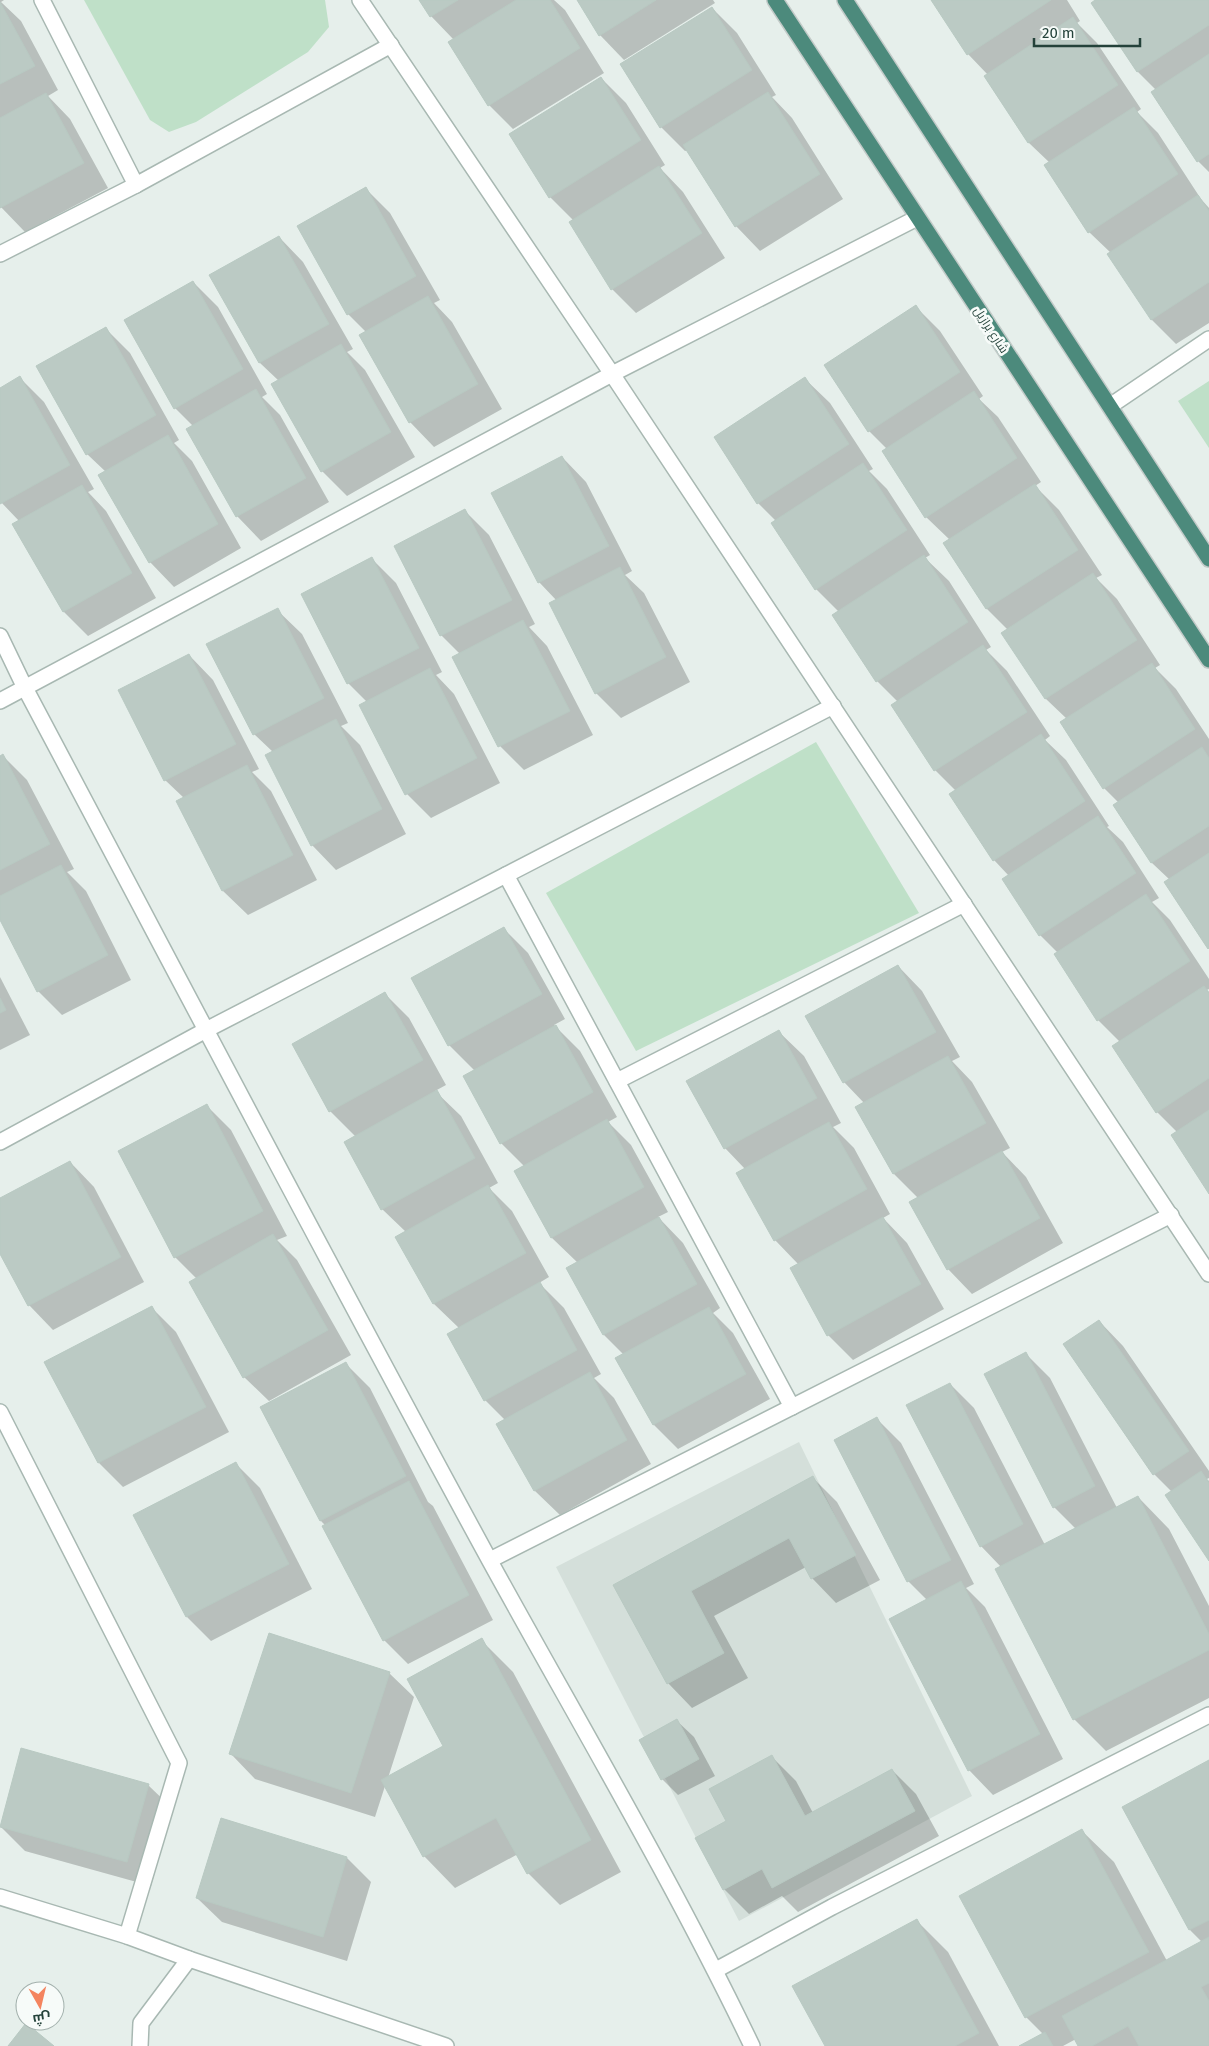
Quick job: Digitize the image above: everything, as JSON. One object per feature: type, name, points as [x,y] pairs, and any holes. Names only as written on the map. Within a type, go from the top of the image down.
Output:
[{"type":"highway","name":"شارع برازيل","points":[[775,0],[1209,660]]},
{"type":"highway","points":[[845,0],[1209,559]]},
{"type":"street","points":[[42,0],[136,185]]},
{"type":"street","points":[[360,0],[612,374],[1209,1274]]},
{"type":"street","points":[[0,254],[136,185],[391,45]]},
{"type":"street","points":[[0,701],[612,374],[917,218]]},
{"type":"street","points":[[1110,406],[1209,339]]},
{"type":"street","points":[[0,636],[25,688],[206,1030],[490,1560],[716,1970],[752,2046]]},
{"type":"street","points":[[0,1142],[206,1030],[833,706]]},
{"type":"street","points":[[506,875],[792,1407]]},
{"type":"street","points":[[617,1081],[964,904]]},
{"type":"street","points":[[490,1560],[1171,1215]]},
{"type":"street","points":[[0,1412],[179,1763],[127,1936]]},
{"type":"street","points":[[716,1970],[832,1907],[1209,1715]]},
{"type":"street","points":[[0,1897],[127,1936],[189,1959],[446,2046]]},
{"type":"street","points":[[140,2046],[140,2023],[189,1959]]},
{"type":"shaded area","points":[[799,1442],[972,1796],[739,1921],[556,1567]]},
{"type":"green space","points":[[84,0],[325,0],[329,27],[308,52],[196,122],[169,132],[150,120]]},
{"type":"green space","points":[[1209,381],[1209,448],[1178,401]]},
{"type":"green space","points":[[816,742],[919,913],[636,1051],[546,893]]},
{"type":"building","points":[[419,0],[458,0],[430,17]]},
{"type":"building","points":[[516,0],[550,0],[580,48],[488,106],[448,42]]},
{"type":"building","points":[[577,0],[656,0],[599,36]]},
{"type":"building","points":[[931,0],[1051,0],[967,55]]},
{"type":"building","points":[[1095,0],[1209,0],[1209,25],[1137,72],[1091,3]]},
{"type":"building","points":[[0,2],[35,66],[0,84]]},
{"type":"building","points":[[712,7],[752,70],[660,128],[620,64]]},
{"type":"building","points":[[1073,17],[1118,85],[1028,143],[984,76]]},
{"type":"building","points":[[1209,54],[1209,154],[1197,162],[1151,92]]},
{"type":"building","points":[[601,77],[641,140],[549,198],[509,134]]},
{"type":"building","points":[[768,92],[820,174],[735,227],[683,145]]},
{"type":"building","points":[[46,93],[84,163],[0,208],[0,118]]},
{"type":"building","points":[[1134,107],[1178,174],[1088,233],[1044,165]]},
{"type":"building","points":[[659,166],[702,233],[611,290],[569,222]]},
{"type":"building","points":[[366,187],[416,276],[347,315],[297,226]]},
{"type":"building","points":[[1198,195],[1209,211],[1209,282],[1151,320],[1107,254]]},
{"type":"building","points":[[279,236],[329,324],[259,363],[209,275]]},
{"type":"building","points":[[193,281],[243,369],[174,409],[124,320]]},
{"type":"building","points":[[428,296],[478,384],[409,423],[359,335]]},
{"type":"building","points":[[916,305],[960,372],[868,432],[824,365]]},
{"type":"building","points":[[106,327],[156,415],[86,455],[36,366]]},
{"type":"building","points":[[341,344],[391,432],[321,472],[271,384]]},
{"type":"building","points":[[20,376],[70,465],[0,504],[0,388]]},
{"type":"building","points":[[805,377],[849,444],[757,504],[714,437]]},
{"type":"building","points":[[256,389],[306,478],[236,517],[186,429]]},
{"type":"building","points":[[974,391],[1017,458],[925,518],[882,451]]},
{"type":"building","points":[[168,435],[218,524],[149,563],[98,475]]},
{"type":"building","points":[[562,456],[609,546],[538,583],[491,493]]},
{"type":"building","points":[[863,463],[907,530],[815,590],[771,523]]},
{"type":"building","points":[[1035,484],[1078,550],[986,609],[943,543]]},
{"type":"building","points":[[82,485],[132,573],[63,612],[12,524]]},
{"type":"building","points":[[465,509],[512,600],[440,636],[394,546]]},
{"type":"building","points":[[924,555],[968,622],[876,682],[832,615]]},
{"type":"building","points":[[372,557],[419,648],[347,684],[301,594]]},
{"type":"building","points":[[620,567],[666,657],[595,694],[549,603]]},
{"type":"building","points":[[1093,573],[1137,640],[1045,699],[1001,633]]},
{"type":"building","points":[[278,608],[324,698],[253,735],[206,644]]},
{"type":"building","points":[[523,620],[570,711],[498,747],[452,657]]},
{"type":"building","points":[[983,645],[1027,712],[934,771],[891,705]]},
{"type":"building","points":[[189,654],[236,744],[164,781],[118,690]]},
{"type":"building","points":[[1152,663],[1195,729],[1103,789],[1060,722]]},
{"type":"building","points":[[430,668],[477,758],[405,795],[359,705]]},
{"type":"building","points":[[336,719],[382,809],[311,846],[265,755]]},
{"type":"building","points":[[1041,734],[1085,801],[993,861],[949,794]]},
{"type":"building","points":[[1202,747],[1209,758],[1209,826],[1151,863],[1113,805]]},
{"type":"building","points":[[3,754],[50,844],[0,870],[0,756]]},
{"type":"building","points":[[247,765],[293,855],[222,891],[176,801]]},
{"type":"building","points":[[1098,816],[1136,873],[1039,936],[1002,879]]},
{"type":"building","points":[[1209,853],[1209,948],[1208,949],[1164,882]]},
{"type":"building","points":[[61,865],[108,955],[37,992],[0,920],[0,896]]},
{"type":"building","points":[[1146,894],[1190,961],[1097,1021],[1054,954]]},
{"type":"building","points":[[504,927],[542,994],[448,1046],[411,978]]},
{"type":"building","points":[[898,965],[936,1032],[843,1083],[805,1016]]},
{"type":"building","points":[[1204,986],[1209,993],[1209,1078],[1156,1113],[1112,1046]]},
{"type":"building","points":[[385,992],[423,1060],[329,1112],[292,1044]]},
{"type":"building","points":[[0,998],[6,1010],[0,1013]]},
{"type":"building","points":[[556,1025],[593,1092],[500,1144],[463,1076]]},
{"type":"building","points":[[779,1030],[817,1098],[724,1149],[686,1081]]},
{"type":"building","points":[[948,1056],[986,1123],[893,1174],[855,1107]]},
{"type":"building","points":[[437,1090],[475,1158],[381,1210],[344,1142]]},
{"type":"building","points":[[207,1104],[263,1211],[174,1258],[118,1151]]},
{"type":"building","points":[[1209,1110],[1209,1194],[1171,1135]]},
{"type":"building","points":[[607,1119],[644,1187],[551,1238],[514,1171]]},
{"type":"building","points":[[829,1122],[867,1189],[774,1241],[736,1173]]},
{"type":"building","points":[[1002,1151],[1040,1218],[947,1270],[909,1202]]},
{"type":"building","points":[[70,1161],[121,1257],[28,1306],[0,1254],[0,1198]]},
{"type":"building","points":[[488,1185],[526,1253],[433,1304],[395,1237]]},
{"type":"building","points":[[659,1217],[697,1284],[603,1335],[566,1268]]},
{"type":"building","points":[[883,1217],[921,1284],[827,1336],[790,1268]]},
{"type":"building","points":[[273,1234],[328,1330],[243,1378],[189,1282]]},
{"type":"building","points":[[540,1282],[577,1350],[484,1401],[447,1334]]},
{"type":"building","points":[[152,1306],[206,1407],[98,1463],[44,1362]]},
{"type":"building","points":[[709,1307],[746,1374],[653,1425],[615,1358]]},
{"type":"building","points":[[1099,1320],[1189,1451],[1153,1475],[1063,1344]]},
{"type":"building","points":[[1026,1352],[1095,1486],[1053,1508],[984,1374]]},
{"type":"building","points":[[346,1362],[406,1476],[320,1521],[260,1407]]},
{"type":"building","points":[[590,1372],[627,1440],[534,1491],[496,1424]]},
{"type":"building","points":[[950,1383],[1023,1524],[980,1547],[906,1405]]},
{"type":"building","points":[[877,1417],[951,1560],[907,1582],[834,1440]]},
{"type":"building","points":[[236,1462],[289,1564],[186,1617],[133,1515]]},
{"type":"building","points":[[1201,1471],[1209,1483],[1209,1561],[1165,1495]]},
{"type":"building","points":[[813,1476],[856,1555],[811,1579],[789,1538],[691,1591],[724,1653],[667,1684],[613,1585]]},
{"type":"building","points":[[409,1481],[469,1595],[383,1641],[322,1526]]},
{"type":"building","points":[[1138,1496],[1209,1634],[1209,1650],[1073,1720],[995,1569]]},
{"type":"building","points":[[961,1581],[1040,1734],[968,1771],[889,1619]]},
{"type":"building","points":[[269,1633],[390,1672],[351,1793],[229,1754]]},
{"type":"building","points":[[482,1638],[591,1840],[527,1874],[496,1818],[423,1857],[381,1780],[443,1746],[407,1679]]},
{"type":"building","points":[[677,1719],[699,1759],[661,1780],[639,1740]]},
{"type":"building","points":[[21,1748],[149,1784],[127,1862],[0,1827]]},
{"type":"building","points":[[772,1755],[805,1816],[892,1769],[915,1811],[772,1888],[762,1869],[723,1890],[695,1838],[726,1821],[709,1789]]},
{"type":"building","points":[[1209,1760],[1209,1920],[1189,1930],[1122,1807]]},
{"type":"building","points":[[221,1818],[347,1857],[323,1937],[196,1898]]},
{"type":"building","points":[[1082,1829],[1149,1952],[1025,2018],[959,1896]]},
{"type":"building","points":[[917,1919],[979,2033],[955,2046],[825,2046],[792,1986]]},
{"type":"building","points":[[1209,1937],[1209,1983],[1201,1987],[1209,2001],[1209,2046],[1139,2046],[1128,2026],[1092,2046],[1078,2046],[1062,2016]]},
{"type":"building","points":[[20,2031],[36,2031],[54,2046],[8,2046]]},
{"type":"building","points":[[1045,2032],[1053,2046],[1019,2046]]}]
